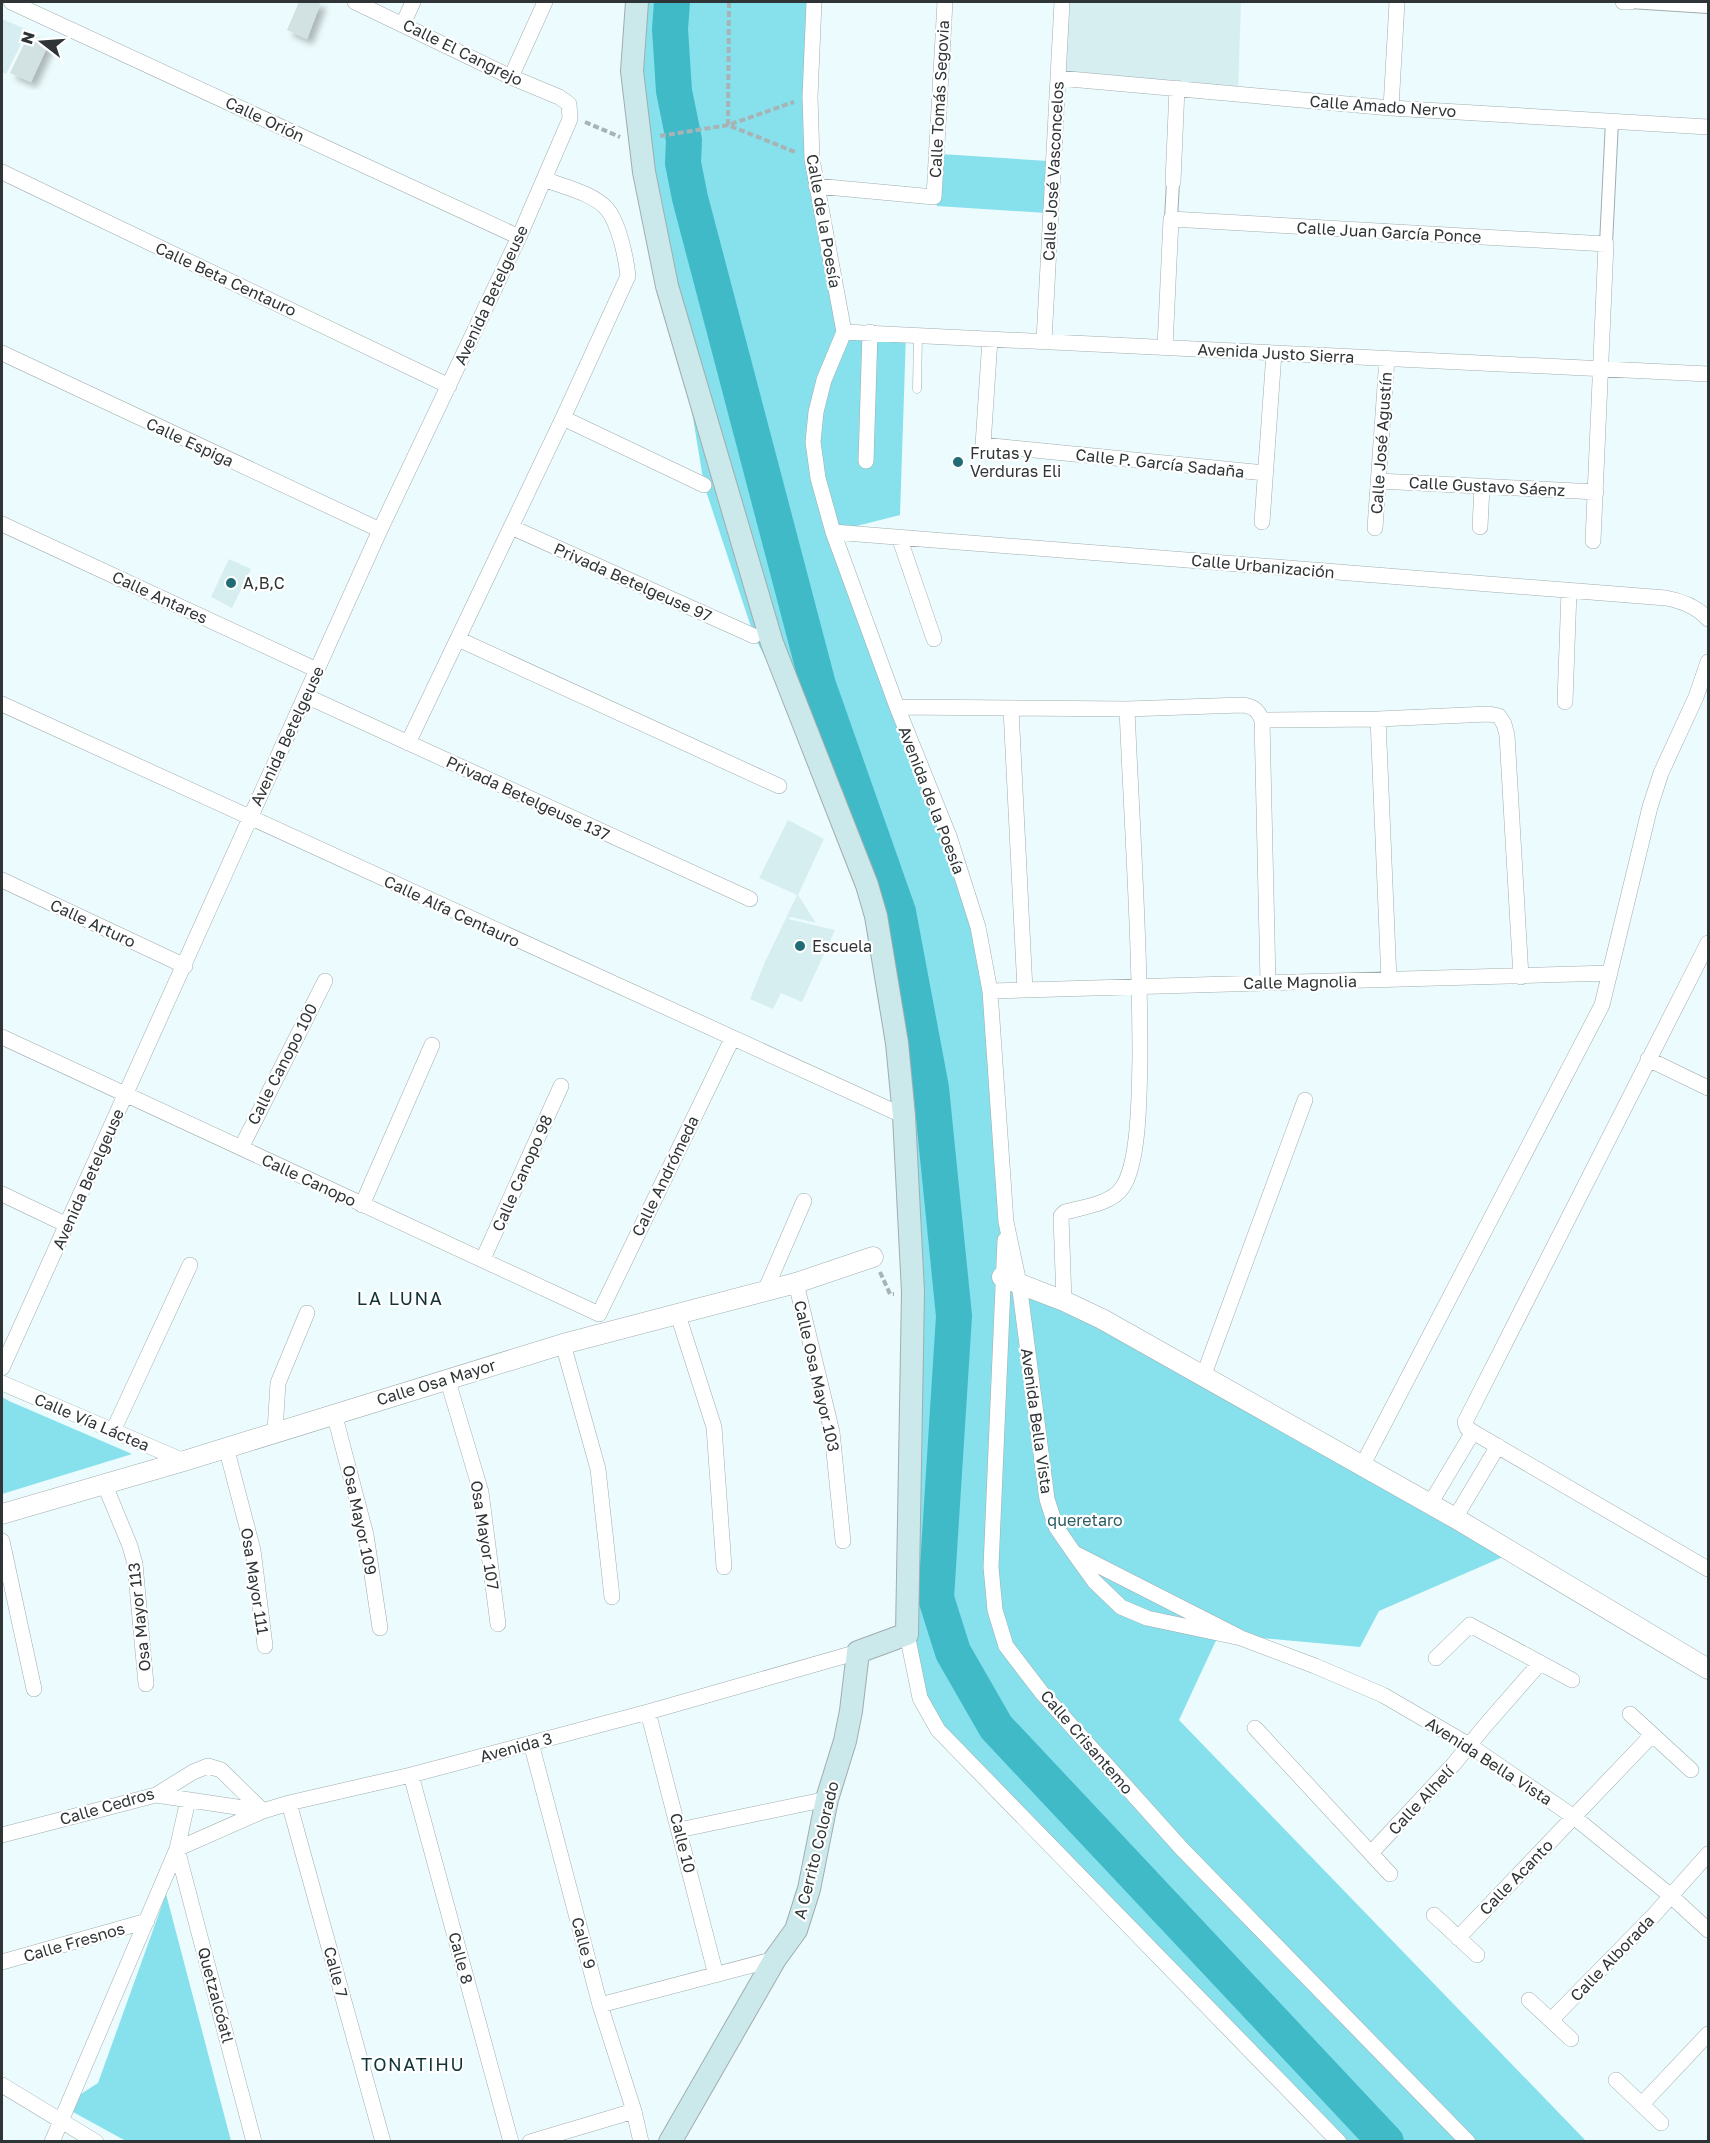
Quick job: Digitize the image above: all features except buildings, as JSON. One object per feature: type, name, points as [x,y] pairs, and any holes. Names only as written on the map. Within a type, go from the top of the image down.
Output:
[{"type":"main road","points":[[637,2],[632,71],[648,138],[644,172],[667,286],[772,643],[867,885],[876,916],[897,1043],[904,1116],[913,1292],[907,1634],[858,1652]]},
{"type":"main road","name":"A Cerrito Colorado","points":[[670,2142],[775,1959],[796,1930],[806,1899],[827,1799],[845,1742],[858,1652]]},
{"type":"street","name":"Calle Orión","points":[[11,2],[519,237]]},
{"type":"street","name":"Calle El Cangrejo","points":[[355,2],[511,77],[559,97],[570,112]]},
{"type":"street","points":[[403,24],[413,2]]},
{"type":"street","points":[[511,77],[545,2]]},
{"type":"street","name":"Calle de la Poesía","points":[[814,2],[810,97],[812,159],[844,332]]},
{"type":"street","name":"Calle Tomás Segovia","points":[[816,186],[934,197],[945,2]]},
{"type":"street","name":"Calle José Vasconcelos","points":[[1044,341],[1062,2]]},
{"type":"street","points":[[1391,108],[1397,2]]},
{"type":"street","points":[[1623,2],[1708,8]]},
{"type":"street","name":"Calle Amado Nervo","points":[[1058,78],[1391,108],[1708,127]]},
{"type":"street","points":[[1165,347],[1177,88]]},
{"type":"street","name":"Avenida Betelgeuse","points":[[2,1368],[380,530],[519,237],[570,112]]},
{"type":"street","points":[[1593,541],[1612,121]]},
{"type":"street","name":"Calle Beta Centauro","points":[[2,172],[449,386]]},
{"type":"street","points":[[408,743],[512,527],[628,276],[625,251],[609,211],[593,198],[544,179]]},
{"type":"street","name":"Calle Juan García Ponce","points":[[1172,219],[1606,244]]},
{"type":"street","name":"Avenida Justo Sierra","points":[[844,332],[1708,374]]},
{"type":"street","name":"Avenida de la Poesía","points":[[844,332],[824,380],[816,412],[813,442],[818,478],[833,532],[897,707],[949,836],[978,927],[990,991],[1011,1280]]},
{"type":"street","points":[[866,461],[870,332]]},
{"type":"street","name":"Calle P. García Sadaña","points":[[990,339],[983,445],[1265,473]]},
{"type":"street","name":"Calle Espiga","points":[[2,353],[380,530]]},
{"type":"street","points":[[1262,522],[1274,353]]},
{"type":"street","name":"Calle José Agustín","points":[[1375,528],[1387,358]]},
{"type":"street","points":[[563,418],[704,485]]},
{"type":"street","name":"Calle Gustavo Sáenz","points":[[1379,481],[1596,492]]},
{"type":"street","points":[[1480,527],[1482,486]]},
{"type":"street","name":"Calle Antares","points":[[2,524],[317,670]]},
{"type":"street","name":"Privada Betelgeuse 97","points":[[512,527],[754,636]]},
{"type":"street","name":"Calle Urbanización","points":[[833,532],[1666,598],[1679,600],[1692,606],[1708,619]]},
{"type":"street","points":[[899,537],[934,639]]},
{"type":"street","points":[[1565,702],[1569,591]]},
{"type":"street","points":[[458,639],[779,786]]},
{"type":"street","points":[[1362,1466],[1602,1005],[1650,807],[1661,773],[1702,698],[1708,662]]},
{"type":"street","name":"Privada Betelgeuse 137","points":[[306,696],[750,899]]},
{"type":"street","name":"Calle Alfa Centauro","points":[[2,704],[904,1116]]},
{"type":"street","points":[[897,707],[1126,710],[1252,706],[1262,720],[1268,982]]},
{"type":"street","points":[[1011,710],[1025,990]]},
{"type":"street","points":[[1064,1301],[1061,1216],[1065,1212],[1115,1197],[1124,1186],[1131,1168],[1139,1112],[1140,985],[1126,710]]},
{"type":"street","points":[[1262,720],[1378,719],[1489,714],[1499,716],[1504,724],[1507,747],[1521,977]]},
{"type":"street","points":[[1378,719],[1389,980]]},
{"type":"street","name":"Calle Arturo","points":[[2,880],[184,966]]},
{"type":"street","points":[[1708,943],[1465,1422],[1467,1428],[1473,1432],[1708,1569]]},
{"type":"street","name":"Calle Magnolia","points":[[990,991],[1610,973]]},
{"type":"street","name":"Calle Canopo 100","points":[[241,1148],[325,981]]},
{"type":"street","name":"Calle Canopo","points":[[2,1038],[483,1259],[600,1324]]},
{"type":"street","name":"Calle Andrómeda","points":[[600,1324],[732,1039]]},
{"type":"street","points":[[362,1205],[432,1045]]},
{"type":"street","points":[[1648,1059],[1708,1088]]},
{"type":"street","name":"Calle Canopo 98","points":[[483,1259],[561,1086]]},
{"type":"street","points":[[1203,1377],[1305,1100]]},
{"type":"street","points":[[2,1194],[67,1225]]},
{"type":"street","points":[[765,1291],[804,1201]]},
{"type":"street","name":"Calle Osa Mayor","points":[[2,1514],[563,1344],[600,1324],[678,1315],[796,1283],[873,1257]]},
{"type":"street","points":[[113,1431],[190,1265]]},
{"type":"street","points":[[1011,1280],[1102,1319],[1455,1518],[1708,1669]]},
{"type":"street","name":"Avenida Bella Vista","points":[[1011,1280],[1047,1499],[1056,1527],[1094,1581],[1121,1607],[1147,1618],[1241,1638]]},
{"type":"street","name":"Calle Crisantemo","points":[[1011,1280],[991,1567],[995,1610],[1006,1646],[1042,1693],[1182,1849],[1468,2142]]},
{"type":"street","name":"Calle Osa Mayor 103","points":[[796,1283],[832,1432],[843,1541]]},
{"type":"street","points":[[275,1431],[278,1383],[307,1313]]},
{"type":"street","points":[[678,1315],[714,1427],[724,1567]]},
{"type":"street","points":[[563,1344],[598,1469],[612,1598]]},
{"type":"street","name":"Osa Mayor 107","points":[[447,1378],[481,1492],[498,1624]]},
{"type":"street","name":"Calle Vía Láctea","points":[[2,1383],[183,1461]]},
{"type":"street","name":"Osa Mayor 109","points":[[334,1413],[366,1535],[380,1628]]},
{"type":"street","points":[[1430,1504],[1473,1432]]},
{"type":"street","points":[[1455,1518],[1498,1446]]},
{"type":"street","name":"Osa Mayor 111","points":[[226,1447],[253,1550],[265,1646]]},
{"type":"street","name":"Osa Mayor 113","points":[[104,1483],[135,1563],[146,1684]]},
{"type":"street","points":[[2,1541],[34,1689]]},
{"type":"street","name":"Avenida Bella Vista","points":[[1074,1553],[1241,1638],[1383,1695],[1469,1745],[1574,1817],[1671,1896],[1708,1930]]},
{"type":"street","points":[[1436,1658],[1470,1624],[1572,1680]]},
{"type":"street","points":[[907,1634],[920,1698],[938,1730],[1339,2142]]},
{"type":"street","name":"Avenida 3","points":[[177,1849],[263,1811],[289,1803],[411,1774],[648,1712],[858,1652]]},
{"type":"street","name":"Calle Alhelí","points":[[1371,1853],[1454,1765],[1540,1663]]},
{"type":"street","name":"Calle 10","points":[[648,1712],[716,1975]]},
{"type":"street","points":[[1630,1714],[1691,1770]]},
{"type":"street","points":[[1255,1728],[1390,1874]]},
{"type":"street","name":"Calle Acanto","points":[[1458,1938],[1652,1735]]},
{"type":"street","name":"Calle 9","points":[[531,1743],[600,2005],[634,2111],[641,2142]]},
{"type":"street","name":"Calle Cedros","points":[[2,1835],[156,1795],[193,1772],[208,1766],[215,1767],[263,1811]]},
{"type":"street","name":"Calle 8","points":[[411,1774],[511,2142]]},
{"type":"street","points":[[156,1795],[263,1811]]},
{"type":"street","points":[[679,1830],[827,1799]]},
{"type":"street","points":[[52,2142],[177,1849],[188,1800]]},
{"type":"street","name":"Calle 7","points":[[289,1803],[383,2142]]},
{"type":"street","name":"Quetzalcóatl","points":[[177,1849],[254,2142]]},
{"type":"street","name":"Calle Alborada","points":[[1551,2020],[1671,1896],[1708,1854]]},
{"type":"street","points":[[1434,1915],[1477,1955]]},
{"type":"street","name":"Calle Fresnos","points":[[2,1962],[147,1921]]},
{"type":"street","points":[[600,2005],[775,1959]]},
{"type":"street","points":[[1529,2000],[1571,2039]]},
{"type":"street","points":[[1642,2104],[1708,2034]]},
{"type":"street","points":[[1616,2080],[1661,2123]]},
{"type":"street","points":[[2,2086],[96,2142]]},
{"type":"street","points":[[530,2142],[634,2111]]},
{"type":"lane","points":[[917,388],[918,335]]},
{"type":"path","points":[[726,126],[729,2]]},
{"type":"path","points":[[570,112],[617,137],[648,138],[726,126],[810,97]]},
{"type":"path","points":[[726,126],[812,159]]},
{"type":"path","points":[[873,1257],[890,1294],[913,1292]]},
{"type":"shaded area","points":[[1070,2],[1241,2],[1238,94],[1064,80]]},
{"type":"shaded area","points":[[2,19],[28,30],[6,74],[2,72]]},
{"type":"shaded area","name":"A,B,C","points":[[229,559],[251,569],[232,608],[211,597]]},
{"type":"shaded area","name":"Escuela","points":[[788,820],[824,839],[798,895],[816,923],[791,917],[788,919],[835,930],[802,1002],[781,993],[773,1009],[750,999],[797,895],[759,878]]},
{"type":"green space","name":"queretaro","points":[[646,2],[814,2],[810,97],[844,331],[906,334],[900,515],[833,532],[930,788],[990,991],[1019,1283],[1512,1553],[1379,1611],[1360,1647],[1219,1634],[1179,1720],[1586,2141],[1339,2141],[938,1730],[920,1698],[908,1617],[913,1292],[876,916],[822,766],[754,636],[704,485],[676,314],[641,140]]},
{"type":"green space","points":[[941,154],[1048,161],[1046,213],[937,206]]},
{"type":"green space","points":[[2,1397],[9,1401],[132,1454],[2,1494]]},
{"type":"green space","points":[[166,1894],[231,2141],[126,2141],[62,2106],[98,2083]]},
{"type":"waterway","points":[[672,2],[670,29],[674,91],[684,140],[683,163],[690,198],[818,685],[898,912],[931,1088],[954,1316],[936,1598],[953,1652],[996,1727],[1386,2142]]},
{"type":"place","name":"Frutas y Verduras Eli","points":[[958,462]]},
{"type":"place","name":"A,B,C","points":[[231,583]]},
{"type":"place","name":"Escuela","points":[[800,946]]},
{"type":"district","name":"LA LUNA","points":[[400,1298]]},
{"type":"district","name":"TONATIHU","points":[[413,2064]]}]
